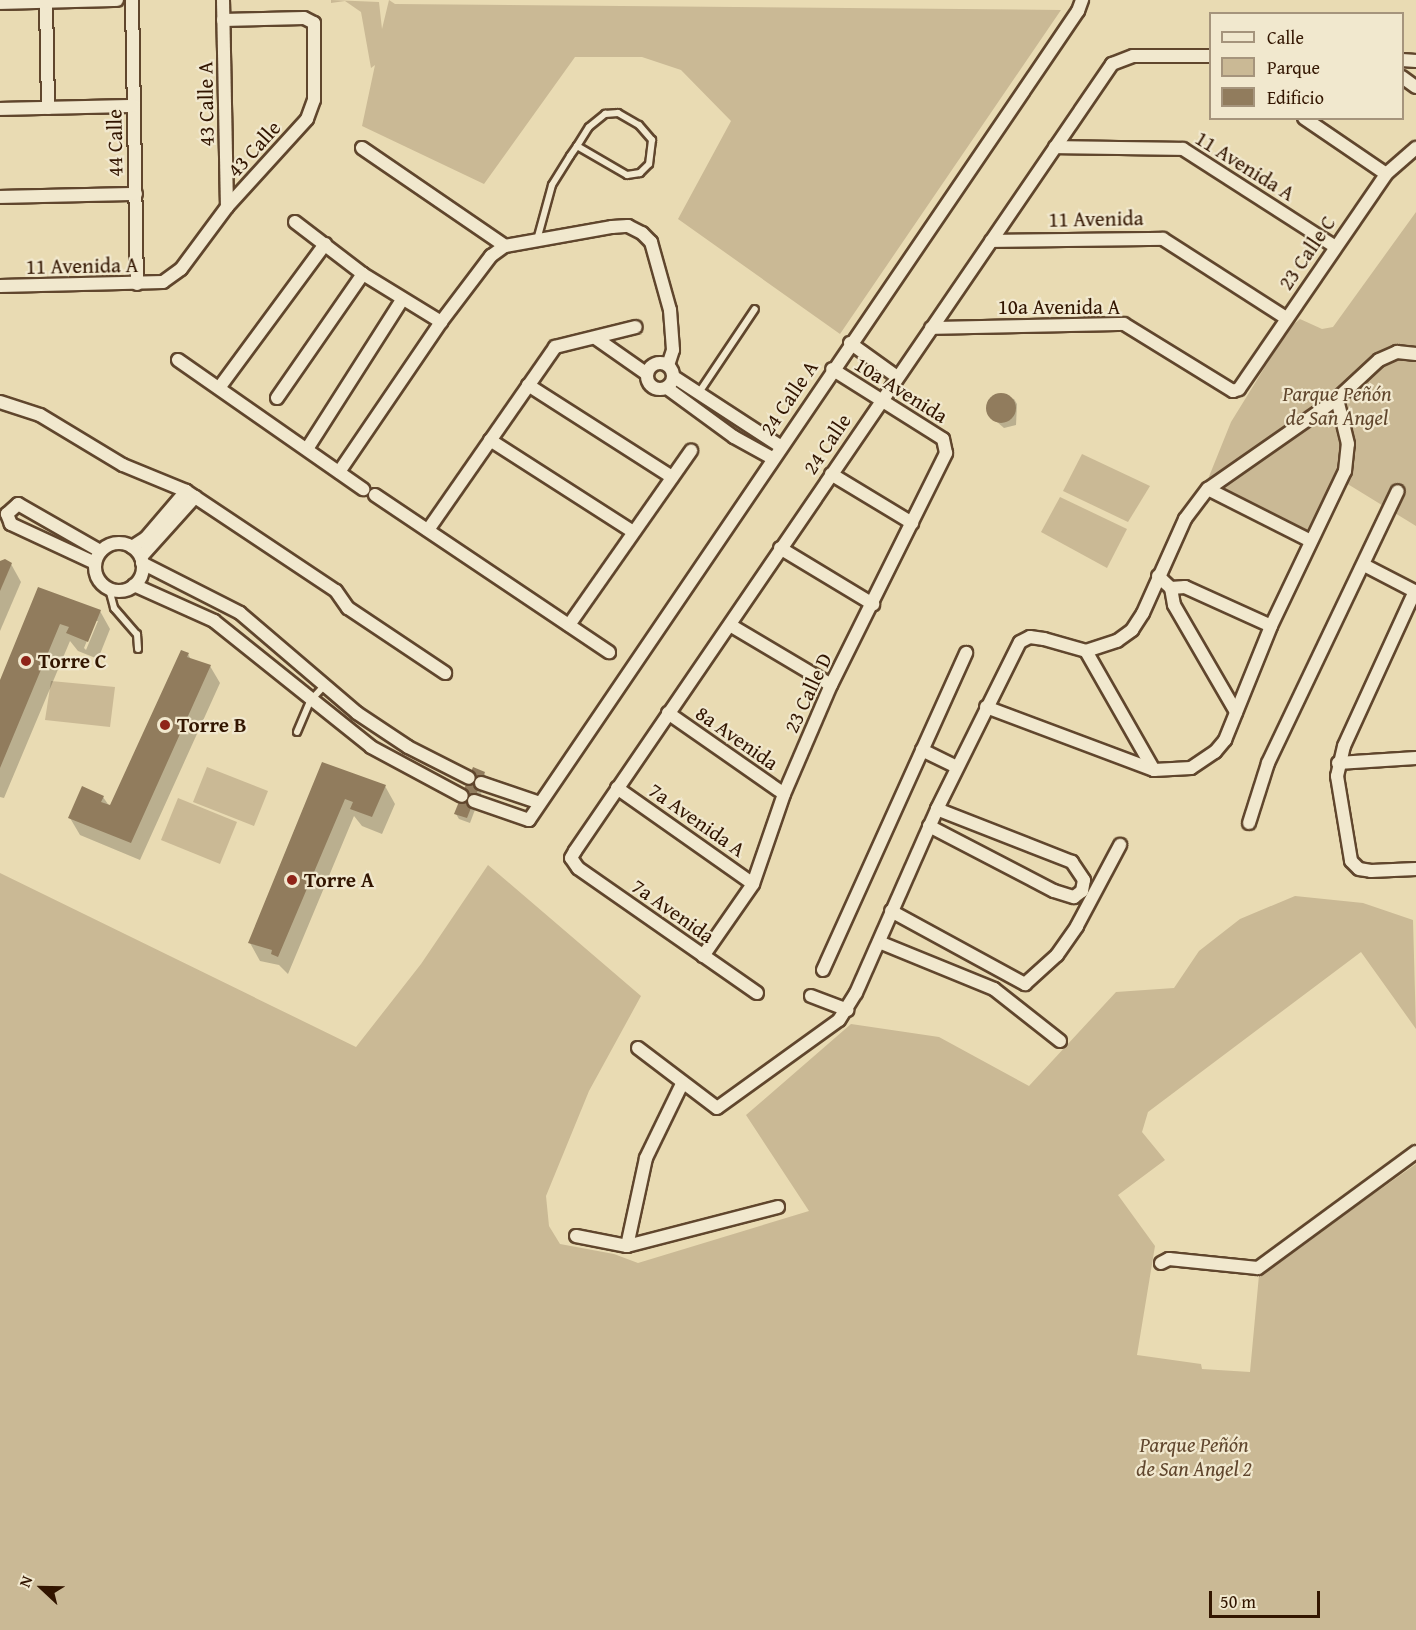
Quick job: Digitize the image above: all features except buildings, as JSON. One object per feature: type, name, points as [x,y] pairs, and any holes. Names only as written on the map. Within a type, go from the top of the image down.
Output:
[{"type":"street","points":[[0,3],[117,0]]},
{"type":"street","name":"44 Calle","points":[[132,0],[137,284]]},
{"type":"street","name":"43 Calle A","points":[[223,0],[227,207]]},
{"type":"street","name":"24 Calle A","points":[[474,801],[529,820],[832,369],[1078,11],[1082,0]]},
{"type":"street","points":[[46,2],[48,108]]},
{"type":"street","name":"43 Calle","points":[[163,282],[181,269],[227,207],[313,110],[315,27],[311,21],[223,20]]},
{"type":"street","name":"24 Calle","points":[[571,858],[896,376],[1112,64],[1122,57],[1209,56]]},
{"type":"street","points":[[0,109],[134,106]]},
{"type":"street","points":[[1307,120],[1386,174]]},
{"type":"street","name":"11 Avenida A","points":[[1055,147],[1183,149],[1334,246]]},
{"type":"street","points":[[362,148],[505,246]]},
{"type":"street","name":"23 Calle C","points":[[1239,389],[1334,246],[1386,174],[1416,148]]},
{"type":"street","points":[[0,197],[136,194]]},
{"type":"street","points":[[295,222],[363,274],[441,322]]},
{"type":"street","points":[[339,472],[441,322],[491,256],[505,246],[628,226],[651,242],[670,310],[673,350],[668,365],[674,377],[698,395],[780,446]]},
{"type":"street","name":"11 Avenida","points":[[991,241],[1163,239],[1286,318]]},
{"type":"street","points":[[219,388],[325,244]]},
{"type":"street","points":[[278,398],[363,274]]},
{"type":"street","name":"11 Avenida A","points":[[0,286],[163,282]]},
{"type":"street","points":[[307,449],[402,300]]},
{"type":"street","name":"10a Avenida A","points":[[931,328],[1124,324],[1226,388],[1239,389]]},
{"type":"street","points":[[428,530],[555,347],[597,339],[636,327]]},
{"type":"street","points":[[597,339],[647,374],[651,386],[667,388],[734,437],[772,458]]},
{"type":"street","name":"10a Avenida","points":[[850,343],[896,376]]},
{"type":"street","points":[[638,1048],[707,1103],[717,1108],[727,1105],[827,1030],[847,1010],[929,826],[1020,642],[1030,637],[1086,651],[1117,641],[1132,630],[1143,613],[1185,519],[1208,489],[1336,399],[1378,360],[1396,352],[1416,354]]},
{"type":"street","points":[[178,360],[363,489]]},
{"type":"street","points":[[647,374],[655,364],[668,365]]},
{"type":"street","name":"10a Avenida","points":[[832,369],[879,401],[943,439],[947,445]]},
{"type":"street","points":[[667,388],[674,377]]},
{"type":"street","points":[[528,385],[672,477]]},
{"type":"street","points":[[986,707],[1154,770],[1172,772],[1203,764],[1225,740],[1271,626],[1348,456],[1347,432],[1336,399]]},
{"type":"street","points":[[0,402],[40,415],[105,455],[190,494],[336,591],[348,608],[445,673]]},
{"type":"street","points":[[490,440],[632,531]]},
{"type":"street","name":"23 Calle D","points":[[703,956],[753,884],[784,794],[831,685],[873,604],[947,445]]},
{"type":"street","points":[[570,625],[632,531],[691,451]]},
{"type":"street","points":[[831,474],[912,523]]},
{"type":"street","points":[[1208,489],[1311,541]]},
{"type":"street","points":[[1250,823],[1268,763],[1398,491]]},
{"type":"street","points":[[97,557],[116,543],[132,546],[146,538],[190,494]]},
{"type":"street","points":[[134,585],[141,560],[190,494]]},
{"type":"street","points":[[375,495],[609,652]]},
{"type":"street","points":[[0,500],[51,520],[97,557],[99,581],[110,589],[122,590],[134,585],[214,621],[251,647],[310,700],[398,764],[462,796]]},
{"type":"street","points":[[13,505],[7,514],[11,524],[97,557]]},
{"type":"street","points":[[132,546],[141,560],[240,613],[324,686],[408,747],[469,778]]},
{"type":"street","points":[[780,548],[873,604]]},
{"type":"street","points":[[1364,565],[1415,591],[1338,763],[1351,861],[1359,869],[1371,872],[1416,869]]},
{"type":"street","points":[[1158,576],[1171,588],[1174,605],[1236,712]]},
{"type":"street","points":[[1171,588],[1185,588],[1271,626]]},
{"type":"street","points":[[730,625],[831,685]]},
{"type":"street","points":[[1086,651],[1154,770]]},
{"type":"street","points":[[823,970],[966,653]]},
{"type":"street","name":"8a Avenida","points":[[669,713],[784,794]]},
{"type":"street","points":[[398,764],[408,747]]},
{"type":"street","points":[[922,750],[957,767]]},
{"type":"street","points":[[1338,763],[1416,758]]},
{"type":"street","points":[[481,783],[540,803]]},
{"type":"street","name":"7a Avenida A","points":[[617,788],[753,884]]},
{"type":"street","points":[[929,826],[1054,891],[1074,897],[1082,891],[1084,880],[1072,862],[937,809]]},
{"type":"street","points":[[891,911],[1025,984],[1057,955],[1077,926],[1120,845]]},
{"type":"street","name":"7a Avenida","points":[[571,858],[578,868],[757,993]]},
{"type":"street","points":[[879,942],[994,989],[1060,1041]]},
{"type":"street","points":[[811,996],[847,1010]]},
{"type":"street","points":[[627,1246],[646,1158],[682,1084]]},
{"type":"street","points":[[1161,1263],[1169,1259],[1258,1268],[1416,1152]]},
{"type":"street","points":[[576,1236],[627,1246],[778,1207]]},
{"type":"lane","points":[[537,241],[552,185],[577,146],[597,121],[605,114],[618,112],[639,125],[652,140],[649,164],[640,173],[627,175],[577,146]]},
{"type":"lane","points":[[698,395],[755,309]]},
{"type":"lane","points":[[110,589],[114,608],[137,634],[138,649]]},
{"type":"lane","points":[[297,732],[310,700],[324,686]]},
{"type":"green space","points":[[331,0],[379,2],[382,29],[389,0],[395,4],[1061,10],[840,334],[678,219],[731,121],[681,70],[642,57],[575,57],[484,184],[362,126],[375,65],[371,68],[361,12],[345,1],[331,3]]},
{"type":"green space","name":"Parque Peñón de San Angel","points":[[1416,212],[1416,526],[1346,483],[1311,535],[1206,484],[1231,422],[1289,328],[1300,319],[1322,329],[1333,327]]},
{"type":"green space","points":[[1082,454],[1150,486],[1128,522],[1063,491]]},
{"type":"green space","points":[[1060,497],[1127,529],[1107,568],[1041,532]]},
{"type":"green space","points":[[51,681],[115,687],[110,727],[45,720]]},
{"type":"green space","points":[[207,767],[268,791],[254,826],[193,802]]},
{"type":"green space","points":[[178,798],[237,822],[220,864],[161,840]]},
{"type":"green space","name":"Parque Peñón de San Angel 2","points":[[488,865],[641,996],[589,1091],[546,1196],[549,1226],[560,1244],[614,1254],[638,1263],[809,1211],[746,1115],[851,1024],[939,1037],[1029,1086],[1116,992],[1174,988],[1199,951],[1240,919],[1295,896],[1363,903],[1413,920],[1416,1029],[1361,952],[1148,1112],[1142,1132],[1165,1160],[1118,1195],[1155,1246],[1137,1355],[1201,1364],[1202,1369],[1250,1372],[1259,1275],[1416,1164],[1416,1630],[0,1630],[0,873],[356,1047],[421,964]]},
{"type":"place","name":"Torre C","points":[[26,661]]},
{"type":"place","name":"Torre B","points":[[165,725]]},
{"type":"place","name":"Torre A","points":[[292,880]]}]
